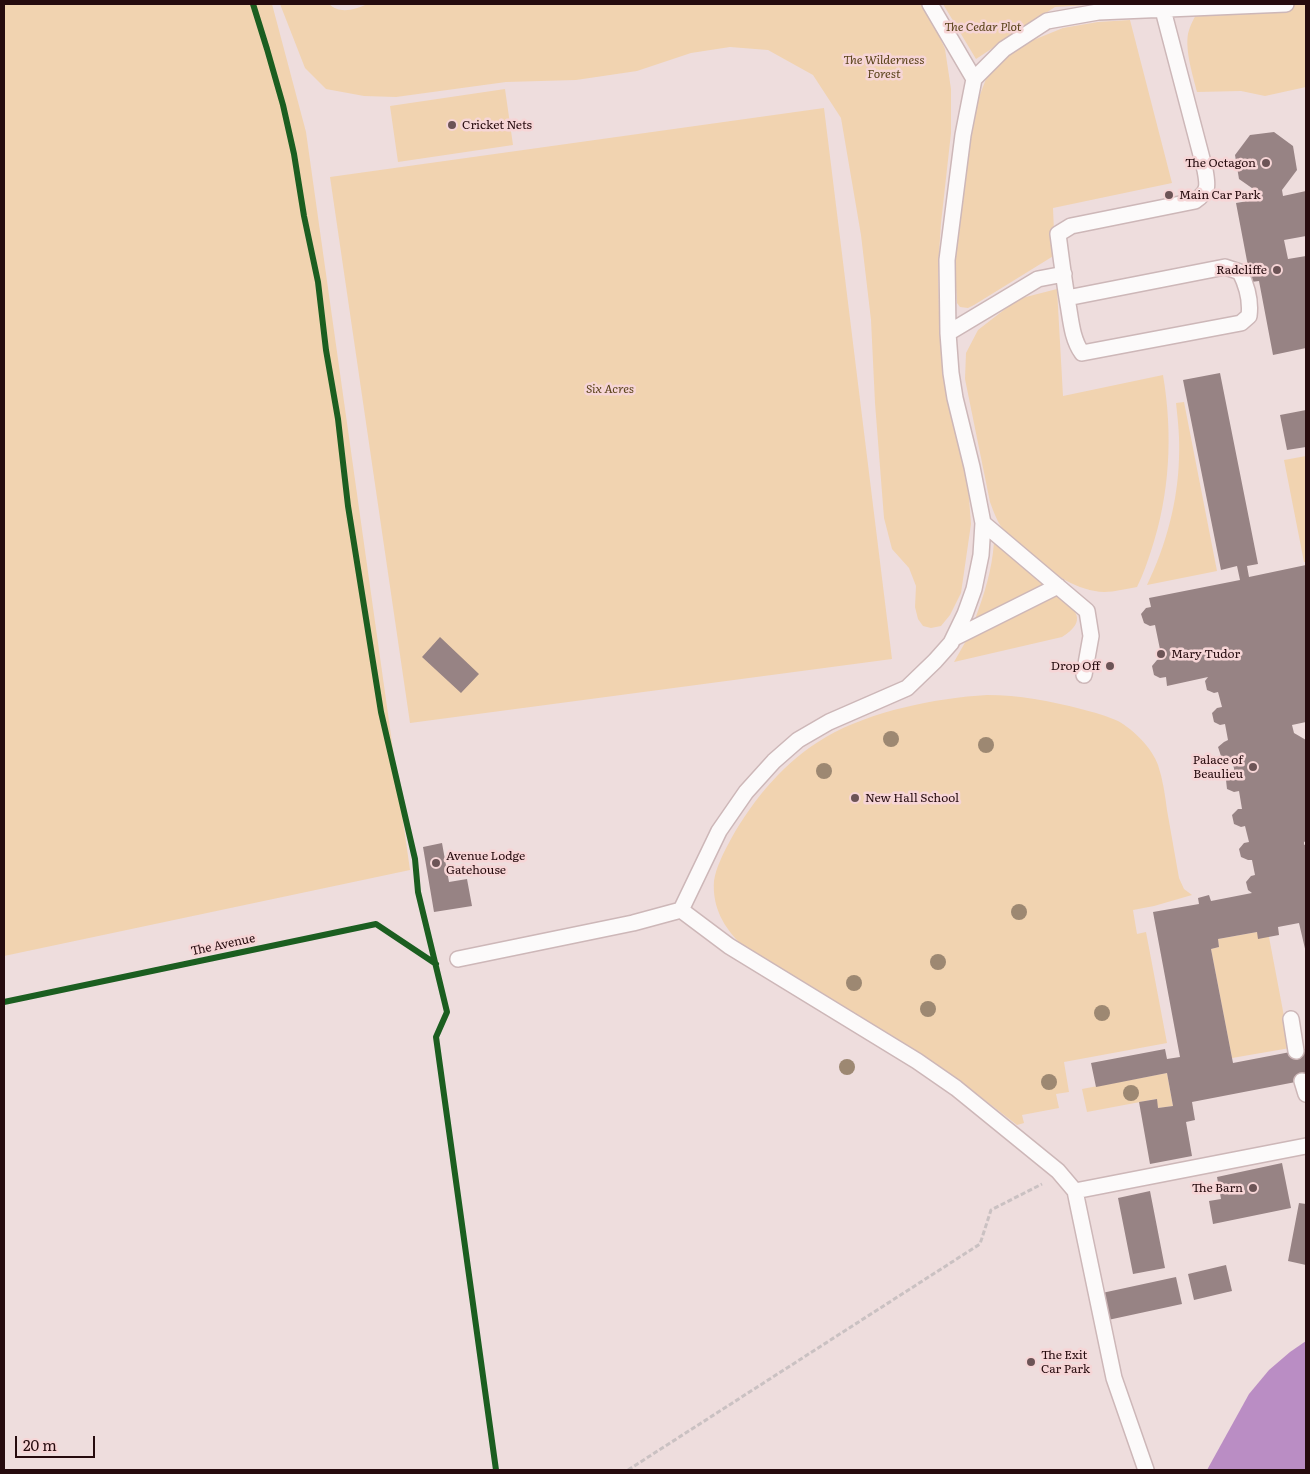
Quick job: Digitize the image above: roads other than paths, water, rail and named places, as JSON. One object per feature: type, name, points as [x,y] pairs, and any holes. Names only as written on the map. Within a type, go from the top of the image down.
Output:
[{"type":"lane","points":[[930,4],[974,79]]},
{"type":"lane","points":[[458,959],[633,923],[681,910],[719,831],[746,792],[774,761],[798,740],[829,722],[907,688],[935,661],[954,638],[974,589],[981,555],[983,524],[972,467],[955,398],[948,332],[947,260],[963,135],[974,79],[1004,49],[1047,21],[1098,12],[1286,4]]},
{"type":"lane","points":[[1067,298],[1225,267],[1240,272],[1246,284],[1250,307],[1249,316],[1241,323],[1082,353],[1073,335],[1067,298],[1058,234],[1071,226],[1195,201],[1205,194],[1208,185],[1206,170],[1163,10]]},
{"type":"lane","points":[[948,332],[1038,279],[1064,274]]},
{"type":"lane","points":[[983,524],[1087,611],[1091,636],[1084,675]]},
{"type":"lane","points":[[954,638],[1058,586]]},
{"type":"lane","points":[[681,910],[729,946],[917,1061],[956,1088],[1058,1171],[1075,1191],[1114,1378],[1146,1470]]},
{"type":"lane","points":[[1291,1019],[1296,1050]]},
{"type":"lane","points":[[1075,1191],[1306,1146]]},
{"type":"place","name":"Cricket Nets","points":[[452,125]]},
{"type":"place","name":"The Octagon","points":[[1266,163]]},
{"type":"place","name":"Main Car Park","points":[[1169,195]]},
{"type":"place","name":"Radcliffe","points":[[1277,270]]},
{"type":"place","name":"Mary Tudor","points":[[1161,654]]},
{"type":"place","name":"Drop Off","points":[[1110,666]]},
{"type":"place","name":"Palace of Beaulieu","points":[[1253,767]]},
{"type":"place","name":"New Hall School","points":[[855,798]]},
{"type":"place","name":"Avenue Lodge Gatehouse","points":[[436,863]]},
{"type":"place","name":"The Barn","points":[[1253,1188]]},
{"type":"place","name":"The Exit Car Park","points":[[1031,1362]]},
{"type":"park label","name":"The Cedar Plot","points":[[983,27]]},
{"type":"park label","name":"The Wilderness Forest","points":[[884,67]]},
{"type":"park label","name":"Six Acres","points":[[610,389]]}]
